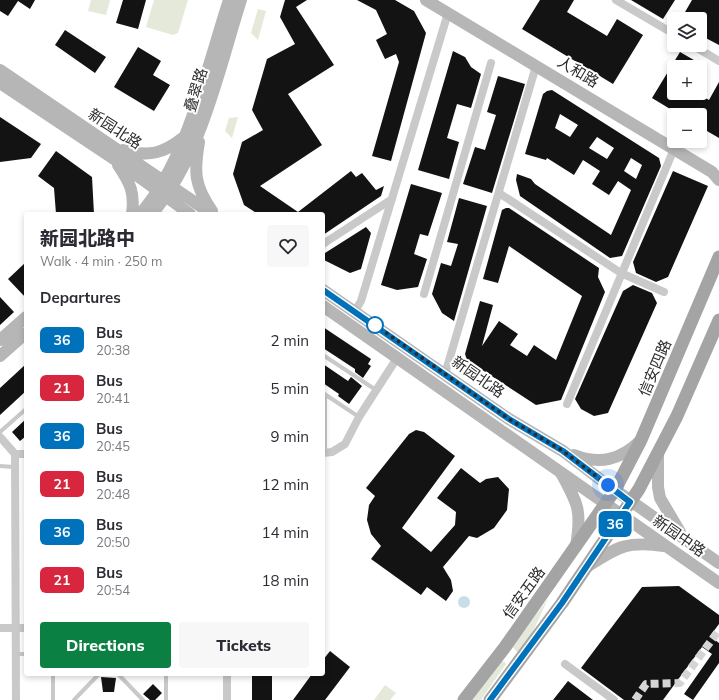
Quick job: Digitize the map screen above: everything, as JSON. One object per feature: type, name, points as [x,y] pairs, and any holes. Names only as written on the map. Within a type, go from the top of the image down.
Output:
[{"type":"main road","name":"叠翠路","points":[[165,188],[201,128],[203,103],[229,0]]},
{"type":"main road","name":"叠翠路","points":[[165,188],[186,136],[203,103],[241,0]]},
{"type":"main road","name":"人和路","points":[[426,0],[717,175]]},
{"type":"main road","name":"新园北路","points":[[0,70],[92,140]]},
{"type":"main road","name":"新园北路","points":[[0,83],[115,153],[165,188],[209,212]]},
{"type":"main road","points":[[201,128],[195,169],[196,183],[200,193],[212,212]]},
{"type":"main road","points":[[132,212],[134,196],[115,153],[158,153],[170,148],[186,136]]},
{"type":"main road","name":"新园北路","points":[[165,188],[188,212]]},
{"type":"main road","points":[[142,212],[165,188]]},
{"type":"main road","points":[[153,212],[165,188]]},
{"type":"main road","name":"信安四路","points":[[607,504],[641,440],[668,380],[719,257]]},
{"type":"main road","name":"新园北路","points":[[325,291],[509,419],[532,431],[563,451],[615,490]]},
{"type":"main road","name":"新园北路","points":[[325,307],[607,504]]},
{"type":"main road","points":[[0,340],[24,319]]},
{"type":"main road","points":[[490,700],[588,566],[630,502],[658,454],[718,324]]},
{"type":"main road","points":[[0,356],[24,335]]},
{"type":"main road","points":[[668,380],[675,389],[688,391]]},
{"type":"main road","points":[[523,444],[531,437],[532,431]]},
{"type":"main road","points":[[563,451],[589,460],[608,461],[631,450],[641,440]]},
{"type":"main road","points":[[658,454],[658,486],[660,498],[683,536]]},
{"type":"main road","points":[[559,470],[578,507],[579,529],[576,548]]},
{"type":"main road","name":"新园中路","points":[[615,490],[630,502],[683,536],[719,563]]},
{"type":"main road","name":"新园中路","points":[[607,504],[719,583]]},
{"type":"main road","name":"信安五路","points":[[464,700],[607,504]]},
{"type":"main road","points":[[588,566],[620,547],[642,543],[666,546]]},
{"type":"main road","points":[[497,656],[508,658],[512,670]]},
{"type":"street","points":[[616,0],[667,30]]},
{"type":"street","points":[[355,311],[361,301],[448,13]]},
{"type":"street","points":[[704,52],[719,61]]},
{"type":"street","points":[[424,294],[491,63]]},
{"type":"street","points":[[445,374],[536,66]]},
{"type":"street","points":[[567,404],[674,149]]},
{"type":"street","points":[[499,193],[621,273],[664,292]]},
{"type":"street","points":[[325,243],[392,199]]},
{"type":"street","points":[[325,453],[332,452],[345,444],[359,417],[397,358]]},
{"type":"street","points":[[0,437],[15,454],[16,700]]},
{"type":"street","points":[[15,454],[24,454]]},
{"type":"street","points":[[0,628],[24,628]]},
{"type":"street","points":[[564,664],[614,700]]},
{"type":"street","points":[[227,676],[227,700]]},
{"type":"lane","points":[[325,356],[376,390]]},
{"type":"lane","points":[[325,395],[359,417]]},
{"type":"lane","points":[[0,432],[24,411]]},
{"type":"lane","points":[[0,466],[14,466]]},
{"type":"lane","points":[[16,654],[24,654]]},
{"type":"lane","points":[[53,676],[53,700]]},
{"type":"lane","points":[[74,700],[98,676]]},
{"type":"lane","points":[[120,676],[143,700]]},
{"type":"lane","points":[[166,676],[166,700]]},
{"type":"shaded area","points":[[91,0],[110,0],[106,15],[88,11]]},
{"type":"shaded area","points":[[154,0],[188,0],[178,33],[173,35],[146,27]]},
{"type":"shaded area","points":[[258,9],[266,11],[258,40],[251,33]]},
{"type":"shaded area","points":[[238,117],[232,138],[225,131],[229,118]]},
{"type":"shaded area","points":[[548,599],[530,638],[520,652],[517,652],[512,646]]},
{"type":"shaded area","points":[[501,661],[505,662],[506,664],[481,700],[471,700]]},
{"type":"shaded area","points":[[385,685],[396,693],[390,700],[374,700]]},
{"type":"water","points":[[464,596],[468,598],[470,602],[468,606],[464,608],[460,606],[458,602],[460,598]]},
{"type":"building","points":[[0,0],[35,0],[30,9],[18,1],[8,16],[0,11]]},
{"type":"building","points":[[123,0],[146,0],[138,29],[116,23]]},
{"type":"building","points":[[285,0],[307,0],[296,7],[334,65],[288,94],[322,145],[260,186],[298,212],[255,212],[244,205],[233,174],[242,142],[263,130],[252,110],[267,59],[295,44],[280,17]]},
{"type":"building","points":[[357,0],[395,0],[414,11],[426,33],[391,161],[372,156],[399,62],[396,54],[385,59],[376,40],[387,34],[376,10]]},
{"type":"building","points":[[540,0],[574,0],[567,12],[607,36],[617,19],[643,35],[613,84],[522,29]]},
{"type":"building","points":[[631,0],[675,0],[663,19]]},
{"type":"building","points":[[692,0],[719,0],[719,45],[707,39],[707,12],[685,12]]},
{"type":"building","points":[[65,30],[106,57],[95,73],[55,45]]},
{"type":"building","points":[[138,47],[161,61],[153,75],[170,85],[154,111],[114,87]]},
{"type":"building","points":[[453,51],[465,57],[471,67],[481,74],[471,108],[457,104],[447,138],[459,142],[449,179],[418,170]]},
{"type":"building","points":[[680,52],[694,60],[675,60]]},
{"type":"building","points":[[667,73],[667,100],[709,100],[719,82],[719,138],[707,131],[707,108],[668,108],[652,98]]},
{"type":"building","points":[[498,76],[525,84],[492,193],[463,184],[475,147],[485,150],[496,115],[487,112]]},
{"type":"building","points":[[552,90],[659,158],[661,166],[622,256],[610,258],[520,196],[516,180],[517,174],[531,179],[535,184],[611,235],[631,190],[618,181],[609,195],[592,184],[600,171],[583,160],[574,175],[547,158],[546,160],[525,154],[543,94]],"holes":[[[560,114],[578,125],[570,137],[555,128]],[[597,137],[614,148],[607,159],[589,148]],[[631,158],[642,165],[636,179],[624,171]]]},
{"type":"building","points":[[0,117],[41,144],[31,158],[0,162]]},
{"type":"building","points":[[56,151],[92,177],[94,212],[56,212],[54,188],[38,176]]},
{"type":"building","points":[[351,171],[356,177],[362,173],[376,190],[384,186],[381,196],[325,234],[325,212],[298,212]]},
{"type":"building","points":[[673,171],[708,186],[668,277],[656,282],[636,273],[633,262]]},
{"type":"building","points":[[411,184],[442,193],[428,236],[420,234],[414,254],[427,259],[418,287],[397,290],[381,285]]},
{"type":"building","points":[[459,198],[487,206],[454,321],[442,313],[432,294],[441,263],[451,266],[458,244],[447,242]]},
{"type":"building","points":[[509,208],[599,268],[598,277],[605,292],[561,400],[536,405],[467,360],[465,354],[480,301],[493,305],[482,346],[499,321],[518,334],[510,345],[527,356],[534,345],[556,360],[582,296],[509,246],[498,283],[483,279],[502,210]]},
{"type":"building","points":[[366,227],[371,233],[361,269],[350,273],[325,260],[325,253]]},
{"type":"building","points":[[24,264],[24,296],[8,279]]},
{"type":"building","points":[[633,285],[652,293],[657,303],[608,413],[594,416],[581,409],[575,399],[623,291]]},
{"type":"building","points":[[0,297],[14,312],[0,325]]},
{"type":"building","points":[[325,328],[371,359],[368,364],[371,366],[363,378],[355,372],[355,369],[325,349]]},
{"type":"building","points":[[325,365],[348,381],[351,377],[362,386],[349,404],[338,396],[339,394],[325,384]]},
{"type":"building","points":[[24,366],[24,393],[0,415],[0,388]]},
{"type":"building","points":[[24,421],[24,438],[20,441],[12,432]]},
{"type":"building","points":[[416,430],[424,432],[455,456],[402,528],[431,552],[455,525],[456,512],[437,498],[461,468],[480,483],[486,479],[498,477],[509,489],[507,510],[494,528],[477,538],[469,536],[443,567],[451,580],[453,591],[446,601],[427,587],[421,595],[371,559],[381,546],[371,534],[367,520],[369,505],[375,496],[366,488],[409,434]]},
{"type":"building","points":[[679,586],[719,615],[719,624],[710,636],[719,643],[719,663],[693,700],[684,694],[712,654],[702,647],[663,700],[624,700],[581,668],[642,587]]},
{"type":"building","points":[[330,651],[350,667],[325,700],[293,700],[311,676],[325,676],[325,657]]},
{"type":"building","points":[[252,676],[272,676],[272,700],[252,700]]},
{"type":"building","points":[[101,677],[116,678],[114,692],[103,692]]},
{"type":"building","points":[[568,681],[593,700],[553,700]]},
{"type":"building","points":[[153,684],[162,693],[155,700],[150,700],[143,694]]},
{"type":"tunnel","points":[[635,700],[646,684],[680,683],[719,630]]},
{"type":"bus line","name":"36","points":[[325,291],[509,419],[532,431],[563,451],[630,502],[562,603],[490,700]]},
{"type":"route","points":[[375,325],[509,419],[532,431],[563,451],[608,485]]}]
